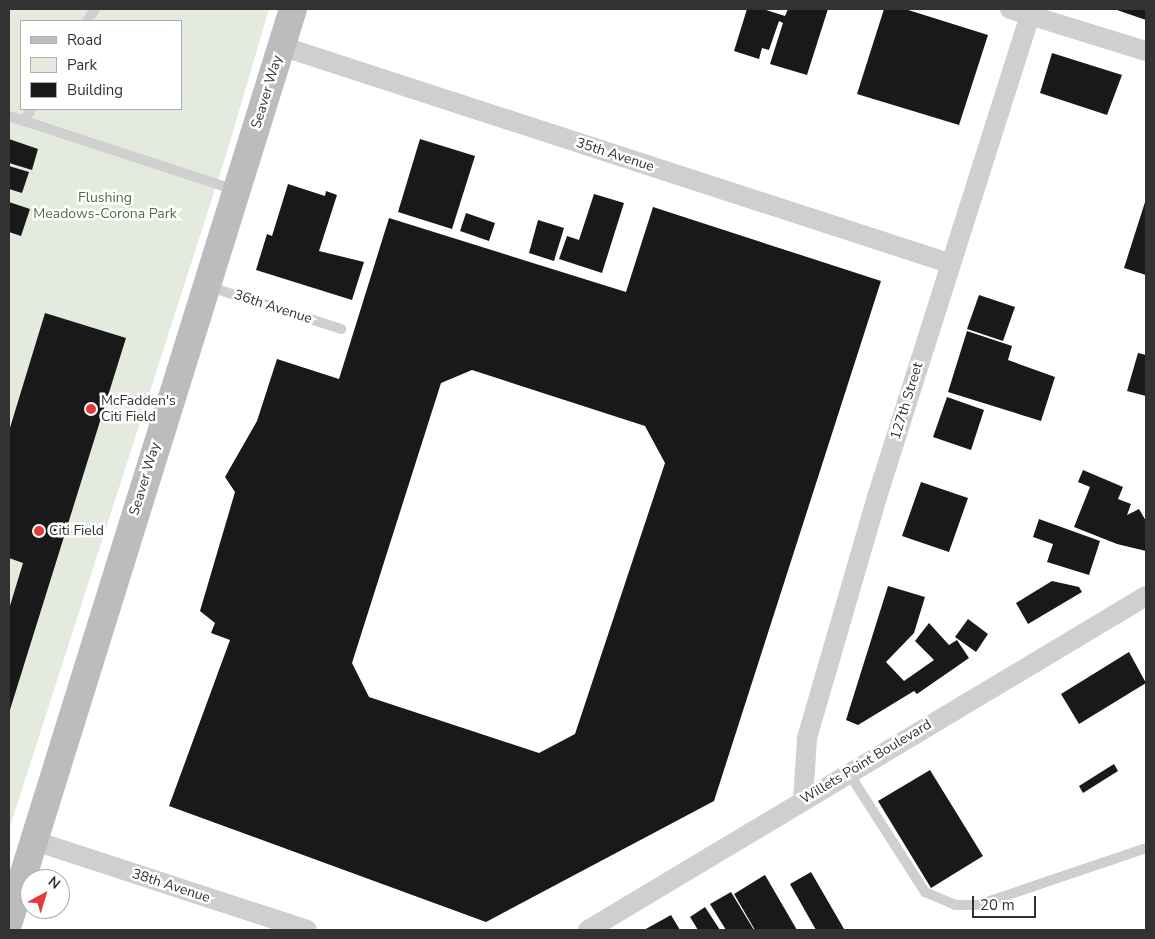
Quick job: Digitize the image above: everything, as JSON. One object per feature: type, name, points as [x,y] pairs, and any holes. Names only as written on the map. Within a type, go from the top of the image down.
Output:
[{"type":"main road","name":"Seaver Way","points":[[9,921],[293,9]]},
{"type":"street","points":[[1010,9],[1031,12],[1146,51]]},
{"type":"street","name":"127th Street","points":[[803,799],[807,738],[949,263],[1031,12]]},
{"type":"street","name":"35th Avenue","points":[[281,46],[949,263]]},
{"type":"street","name":"Willets Point Boulevard","points":[[588,930],[848,772],[1146,596]]},
{"type":"street","name":"38th Avenue","points":[[35,841],[307,930]]},
{"type":"lane","points":[[88,20],[95,9]]},
{"type":"lane","points":[[24,121],[30,110]]},
{"type":"lane","points":[[9,116],[236,190]]},
{"type":"lane","name":"36th Avenue","points":[[206,285],[341,329]]},
{"type":"lane","points":[[848,772],[925,892],[955,905],[978,905],[1146,848]]},
{"type":"green space","name":"Flushing Meadows-Corona Park","points":[[9,9],[269,9],[227,152],[9,830]]},
{"type":"building","points":[[747,9],[763,9],[785,16],[788,9],[828,9],[807,75],[770,64],[783,23],[779,21],[769,50],[762,48],[759,59],[734,51]]},
{"type":"building","points":[[884,9],[905,9],[988,35],[959,125],[857,94]]},
{"type":"building","points":[[1114,9],[1146,9],[1146,20]]},
{"type":"building","points":[[1052,53],[1122,75],[1107,115],[1040,93]]},
{"type":"building","points":[[9,139],[38,149],[32,170],[9,163]]},
{"type":"building","points":[[420,139],[475,156],[452,229],[398,212]]},
{"type":"building","points":[[9,166],[29,172],[22,193],[9,189]]},
{"type":"building","points":[[288,184],[325,196],[326,191],[337,195],[319,251],[364,262],[352,300],[256,270],[267,234],[272,236]]},
{"type":"building","points":[[594,194],[624,203],[602,273],[559,259],[567,236],[579,240]]},
{"type":"building","points":[[1146,199],[1146,275],[1124,268]]},
{"type":"building","points":[[9,202],[30,209],[21,236],[9,232]]},
{"type":"building","points":[[653,207],[881,281],[714,801],[486,922],[169,806],[230,640],[211,633],[215,623],[200,611],[235,492],[225,477],[257,421],[277,359],[339,379],[389,218],[626,292]],"holes":[[[472,370],[645,426],[665,463],[575,734],[539,753],[369,697],[352,663],[441,383]]]},
{"type":"building","points":[[466,213],[495,223],[489,241],[460,231]]},
{"type":"building","points":[[538,220],[564,228],[554,261],[529,253]]},
{"type":"building","points":[[979,295],[1015,307],[1003,341],[967,329]]},
{"type":"building","points":[[45,313],[126,338],[9,713],[9,609],[23,563],[9,558],[9,431]]},
{"type":"building","points":[[967,331],[1012,346],[1008,360],[1055,377],[1041,421],[948,392]]},
{"type":"building","points":[[1138,353],[1146,355],[1146,396],[1127,391]]},
{"type":"building","points":[[947,397],[984,410],[971,450],[933,437]]},
{"type":"building","points":[[1083,470],[1123,487],[1118,499],[1131,504],[1127,515],[1139,509],[1146,521],[1146,551],[1117,544],[1074,527],[1090,487],[1078,482]]},
{"type":"building","points":[[921,482],[968,498],[949,552],[902,536]]},
{"type":"building","points":[[1039,519],[1100,541],[1089,575],[1047,562],[1053,544],[1033,537]]},
{"type":"building","points":[[1052,581],[1079,587],[1082,592],[1028,624],[1016,603]]},
{"type":"building","points":[[888,586],[925,597],[914,633],[886,662],[904,681],[934,660],[915,641],[929,623],[949,645],[957,640],[969,658],[917,694],[914,691],[858,725],[846,720]]},
{"type":"building","points":[[968,619],[988,634],[976,652],[955,637]]},
{"type":"building","points":[[1129,652],[1146,683],[1079,724],[1061,694]]},
{"type":"building","points":[[1114,764],[1118,771],[1083,793],[1079,786]]},
{"type":"building","points":[[930,770],[983,856],[931,888],[878,801]]},
{"type":"building","points":[[811,872],[844,929],[816,930],[790,884]]},
{"type":"building","points":[[765,875],[797,930],[755,930],[734,894]]},
{"type":"building","points":[[731,892],[754,930],[726,930],[710,904]]},
{"type":"building","points":[[705,907],[720,930],[698,930],[690,917]]},
{"type":"building","points":[[671,915],[680,930],[644,930]]},
{"type":"place","name":"McFadden's Citi Field","points":[[91,409]]},
{"type":"place","name":"Citi Field","points":[[39,531]]}]
